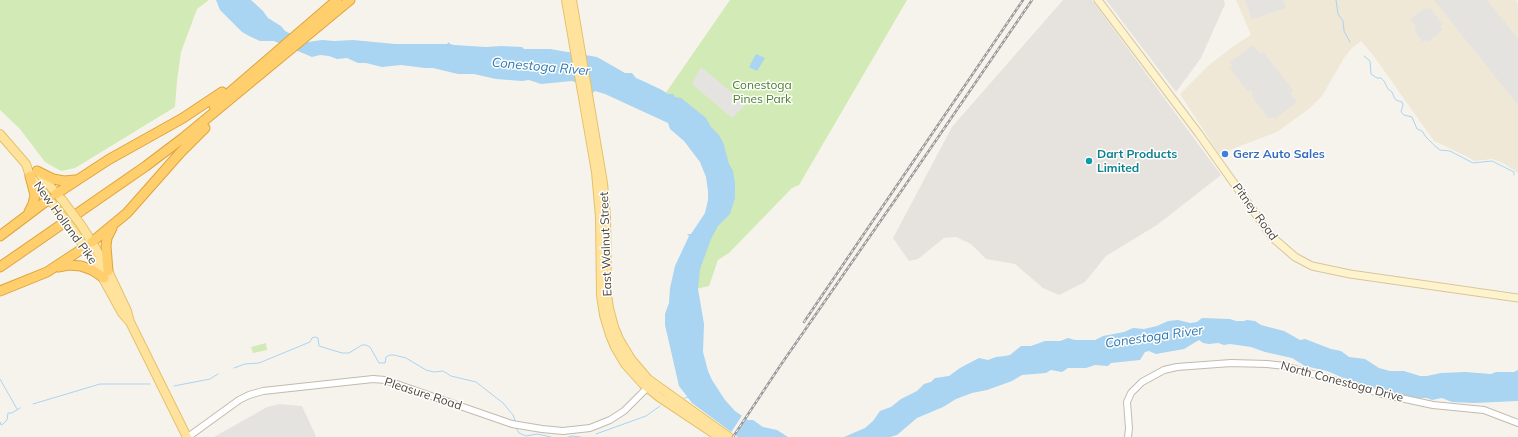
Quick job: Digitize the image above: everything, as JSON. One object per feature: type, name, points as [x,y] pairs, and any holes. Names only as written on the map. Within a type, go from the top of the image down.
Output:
[{"type":"highway","points":[[0,267],[163,154],[337,0]]},
{"type":"highway","points":[[0,259],[144,161],[262,67],[350,0]]},
{"type":"highway","points":[[0,236],[52,196],[78,179],[194,111],[262,67]]},
{"type":"highway","points":[[0,291],[33,279],[53,268],[89,245],[114,225],[262,67]]},
{"type":"highway","points":[[27,215],[33,204],[35,195],[34,174],[57,180],[67,181],[78,179]]},
{"type":"highway","points":[[53,268],[68,265],[81,266],[106,275],[106,246],[114,225]]},
{"type":"main road","name":"East Walnut Street","points":[[566,0],[606,205],[607,288],[610,314],[616,334],[650,386],[684,415],[719,437]]},
{"type":"main road","name":"East Walnut Street","points":[[572,0],[594,140]]},
{"type":"main road","name":"Pitney Road","points":[[1098,0],[1199,134],[1272,237],[1295,257],[1320,268],[1350,274],[1518,298]]},
{"type":"main road","name":"New Holland Pike","points":[[0,134],[52,196],[55,207],[73,230],[89,245]]},
{"type":"main road","name":"New Holland Pike","points":[[52,196],[63,201],[81,225],[89,245],[127,311],[130,322],[188,437]]},
{"type":"main road","name":"East Walnut Street","points":[[650,386],[729,437]]},
{"type":"street","name":"North Conestoga Drive","points":[[1128,437],[1129,425],[1127,402],[1131,393],[1142,382],[1164,370],[1177,367],[1231,363],[1277,364],[1300,369],[1365,390],[1422,403],[1484,410],[1518,423]]},
{"type":"street","name":"Pleasure Road","points":[[188,437],[239,400],[253,393],[373,379],[394,382],[512,424],[556,431],[584,429],[604,423],[624,411],[650,386]]},
{"type":"shaded area","points":[[1063,0],[1092,0],[1221,175],[1157,225],[1106,256],[1085,282],[1059,295],[1043,288],[1015,264],[986,259],[971,244],[956,237],[944,238],[918,259],[909,261],[893,238],[952,127]]},
{"type":"shaded area","points":[[1106,0],[1224,0],[1225,4],[1201,58],[1176,92]]},
{"type":"shaded area","points":[[1236,0],[1516,0],[1518,2],[1518,173],[1503,163],[1492,159],[1474,161],[1434,141],[1373,55],[1361,41],[1352,48],[1344,58],[1322,96],[1310,108],[1277,132],[1219,154],[1180,94],[1209,65],[1251,35]]},
{"type":"shaded area","points":[[1245,0],[1283,0],[1286,8],[1252,19]]},
{"type":"shaded area","points":[[1434,0],[1487,0],[1518,39],[1518,105]]},
{"type":"shaded area","points":[[1425,8],[1427,10],[1430,8],[1443,25],[1440,27],[1442,30],[1428,42],[1426,40],[1423,42],[1414,30],[1417,27],[1410,19]]},
{"type":"shaded area","points":[[1253,45],[1260,54],[1263,52],[1293,90],[1290,93],[1297,102],[1275,119],[1273,117],[1269,119],[1251,95],[1253,93],[1251,90],[1248,92],[1229,67],[1232,65],[1230,62]]},
{"type":"shaded area","points":[[701,67],[746,104],[732,118],[692,84]]},
{"type":"shaded area","points":[[280,404],[302,406],[316,436],[214,437],[267,407]]},
{"type":"green space","points":[[0,0],[209,0],[197,9],[181,52],[175,107],[75,168],[61,171],[45,162],[20,129],[0,110]]},
{"type":"green space","name":"Conestoga Pines Park","points":[[730,0],[907,0],[799,185],[792,188],[729,253],[718,260],[709,286],[684,292],[717,173],[665,94]]},
{"type":"green space","points":[[266,343],[267,350],[253,353],[251,347]]},
{"type":"water","name":"Conestoga River","points":[[216,0],[251,0],[268,18],[281,26],[285,31],[308,42],[322,40],[353,40],[395,44],[447,44],[449,42],[450,44],[454,45],[550,49],[597,57],[625,73],[632,73],[636,78],[668,94],[673,94],[675,97],[681,98],[706,118],[711,127],[718,134],[723,142],[729,164],[733,171],[735,183],[735,198],[730,214],[718,226],[711,239],[700,269],[698,289],[704,324],[703,352],[708,371],[725,400],[735,411],[748,420],[753,420],[763,427],[777,430],[788,437],[738,437],[692,403],[679,386],[665,325],[665,314],[669,303],[670,288],[675,266],[689,236],[687,234],[691,234],[705,213],[708,200],[708,191],[706,177],[700,162],[684,141],[670,129],[668,123],[605,94],[595,91],[593,93],[578,83],[572,81],[541,84],[529,80],[522,81],[496,79],[474,74],[458,74],[433,68],[401,65],[382,67],[366,63],[358,63],[347,58],[337,59],[320,55],[312,57],[274,41],[260,41],[242,32],[220,10]]},
{"type":"water","points":[[756,54],[765,58],[757,71],[749,67]]},
{"type":"water","name":"Conestoga River","points":[[1202,318],[1255,321],[1261,325],[1284,331],[1300,340],[1305,339],[1331,349],[1341,351],[1349,357],[1365,359],[1379,368],[1390,371],[1404,371],[1420,376],[1465,372],[1491,374],[1496,372],[1514,372],[1518,370],[1518,401],[1474,403],[1452,402],[1442,398],[1432,400],[1427,398],[1416,398],[1373,387],[1327,371],[1305,366],[1292,358],[1265,352],[1251,347],[1230,344],[1224,345],[1218,343],[1209,344],[1203,343],[1199,340],[1184,349],[1156,354],[1149,351],[1145,352],[1140,360],[1111,363],[1108,366],[1095,365],[1086,368],[1068,368],[1062,372],[1051,370],[1046,373],[1022,375],[1012,381],[956,399],[943,407],[917,418],[897,435],[890,437],[844,437],[865,428],[873,421],[880,411],[891,407],[901,399],[917,391],[924,384],[931,382],[935,378],[949,376],[960,368],[979,358],[988,360],[1010,355],[1021,346],[1031,346],[1045,341],[1060,341],[1068,338],[1075,340],[1095,340],[1103,336],[1124,332],[1133,328],[1144,329],[1157,326],[1168,321],[1178,320],[1190,323],[1197,322]]},
{"type":"pier","points":[[743,414],[747,417],[734,437],[730,434]]},
{"type":"waterway","points":[[1336,0],[1338,14],[1343,21],[1344,31],[1350,42]]},
{"type":"waterway","points":[[1364,56],[1370,61],[1371,74],[1377,78],[1381,78],[1388,89],[1392,92],[1396,100],[1402,102],[1403,105],[1401,112],[1404,115],[1412,117],[1417,129],[1422,131],[1426,137],[1440,150],[1450,151],[1473,163],[1492,161],[1514,172],[1514,175]]},
{"type":"waterway","points":[[234,368],[245,364],[259,363],[310,342],[312,338],[315,337],[318,338],[319,346],[342,353],[349,353],[362,345],[366,345],[370,347],[379,363],[385,363],[386,357],[394,355],[406,358],[426,370],[434,372],[443,371],[451,376],[476,382],[503,403],[513,415],[516,423]]},
{"type":"waterway","points":[[174,386],[210,379],[218,374]]},
{"type":"waterway","points":[[0,379],[17,409]]},
{"type":"waterway","points":[[33,404],[100,384],[150,384]]},
{"type":"waterway","points":[[682,399],[688,397]]},
{"type":"waterway","points":[[596,434],[646,416],[660,406]]},
{"type":"waterway","points":[[0,422],[1,425],[3,424],[7,420],[8,413],[12,413],[20,408]]},
{"type":"waterway","points":[[516,428],[519,433],[526,436],[537,434],[551,437]]},
{"type":"waterway","points":[[568,437],[581,437]]},
{"type":"railway","points":[[804,322],[1023,0]]},
{"type":"railway","points":[[733,437],[780,366],[1032,0]]},
{"type":"place","name":"Gerz Auto Sales","points":[[1225,154]]},
{"type":"place","name":"Dart Products Limited","points":[[1089,161]]}]
